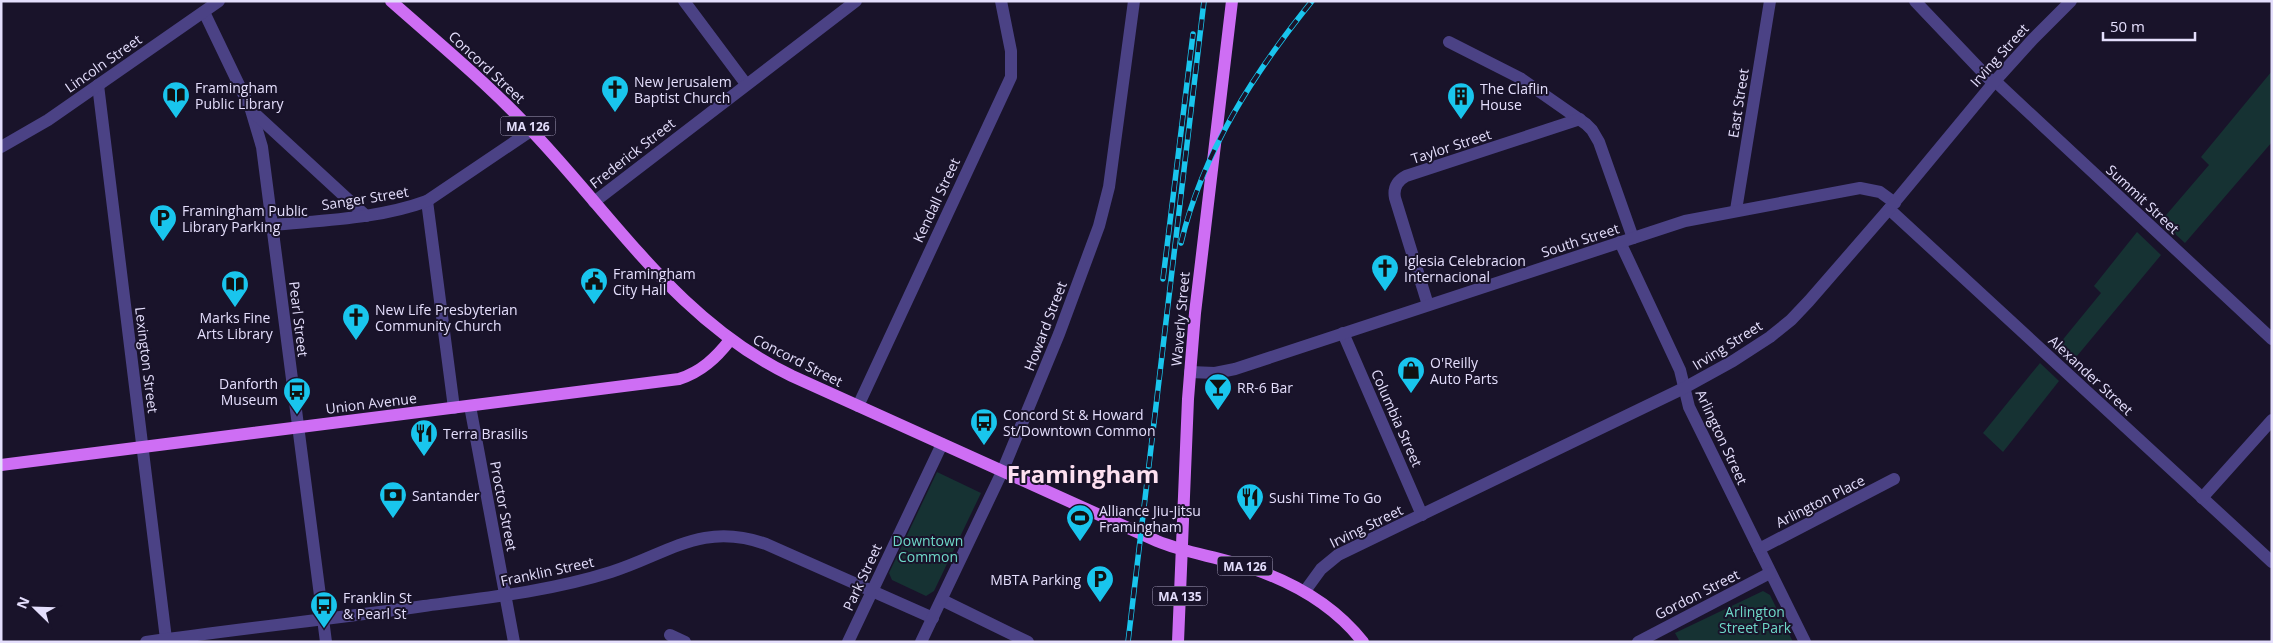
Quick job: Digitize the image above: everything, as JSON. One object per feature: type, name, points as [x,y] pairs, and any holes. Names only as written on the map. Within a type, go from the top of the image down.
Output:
[{"type":"main road","name":"Concord Street","points":[[391,1],[492,89],[532,130],[644,260],[678,294],[730,340],[771,366],[1002,472],[1157,541],[1182,550]]},
{"type":"main road","name":"Waverly Street","points":[[1178,642],[1190,372],[1199,278],[1232,1]]},
{"type":"main road","name":"Union Avenue","points":[[1,465],[680,379],[695,374],[710,363],[730,340]]},
{"type":"main road","name":"MA 126","points":[[1182,550],[1255,569],[1305,591],[1340,618],[1363,642]]},
{"type":"street","name":"Lincoln Street","points":[[1,147],[48,120],[219,1]]},
{"type":"street","name":"Frederick Street","points":[[594,202],[856,1]]},
{"type":"street","name":"Kendall Street","points":[[858,406],[1011,77],[1011,51],[1001,1]]},
{"type":"street","name":"Howard Street","points":[[921,642],[1002,472],[1059,334],[1105,206],[1134,1]]},
{"type":"street","name":"East Street","points":[[1736,210],[1770,1]]},
{"type":"street","name":"Summit Street","points":[[1915,1],[1994,82],[2272,339]]},
{"type":"street","name":"Irving Street","points":[[1305,591],[1321,569],[1333,559],[1684,388],[1745,353],[1790,320],[1892,206],[1994,82],[2032,39],[2071,1]]},
{"type":"street","points":[[685,2],[746,84]]},
{"type":"street","name":"Pearl Street","points":[[204,12],[251,110],[262,146],[326,642]]},
{"type":"street","points":[[1449,42],[1510,72],[1580,119],[1590,128],[1597,138],[1633,238]]},
{"type":"street","name":"Lexington Street","points":[[98,85],[166,639]]},
{"type":"street","points":[[251,110],[366,216]]},
{"type":"street","name":"Taylor Street","points":[[1428,305],[1395,198],[1396,187],[1399,181],[1406,176],[1580,119]]},
{"type":"street","name":"Sanger Street","points":[[272,225],[366,216],[409,208],[427,201],[532,130]]},
{"type":"street","name":"South Street","points":[[1190,372],[1211,373],[1230,371],[1685,221],[1860,188],[1877,191],[1892,206]]},
{"type":"street","points":[[427,201],[454,408]]},
{"type":"street","name":"Alexander Street","points":[[1892,206],[2272,562]]},
{"type":"street","name":"Arlington Street","points":[[1620,242],[1680,370],[1689,407],[1805,642]]},
{"type":"street","name":"Columbia Street","points":[[1343,333],[1422,515]]},
{"type":"street","name":"Proctor Street","points":[[470,406],[514,642]]},
{"type":"street","points":[[2202,498],[2272,420]]},
{"type":"street","name":"Park Street","points":[[848,642],[942,444]]},
{"type":"street","name":"Arlington Place","points":[[1759,549],[1894,479]]},
{"type":"street","name":"Franklin Street","points":[[146,642],[506,595],[596,576],[631,565],[688,541],[705,536],[727,535],[766,544],[933,618]]},
{"type":"street","name":"Gordon Street","points":[[1638,642],[1770,573]]},
{"type":"street","points":[[942,600],[1028,642]]},
{"type":"street","points":[[670,635],[686,642]]},
{"type":"green space","points":[[2272,71],[2272,142],[2185,243],[2161,221],[2209,165],[2201,157]]},
{"type":"green space","points":[[2137,232],[2161,255],[2072,362],[2056,348],[2101,293],[2094,286]]},
{"type":"green space","points":[[2040,363],[2059,381],[2003,452],[1983,433]]},
{"type":"green space","name":"Downtown Common","points":[[937,472],[981,493],[934,591],[926,596],[892,580],[889,573]]},
{"type":"green space","name":"Arlington Street Park","points":[[1763,591],[1770,595],[1793,642],[1680,642],[1675,633]]},
{"type":"railway","points":[[1128,642],[1204,1]]},
{"type":"railway","points":[[1181,243],[1203,176],[1233,114],[1270,56],[1312,1]]},
{"type":"railway","points":[[1163,279],[1193,34]]},
{"type":"place","name":"New Jerusalem Baptist Church","points":[[615,113]]},
{"type":"place","name":"Framingham Public Library","points":[[176,119]]},
{"type":"place","name":"The Claflin House","points":[[1461,120]]},
{"type":"place","name":"Framingham Public Library Parking","points":[[163,242]]},
{"type":"place","name":"Iglesia Celebracion Internacional","points":[[1385,292]]},
{"type":"place","name":"Framingham City Hall","points":[[594,305]]},
{"type":"place","name":"Marks Fine Arts Library","points":[[235,308]]},
{"type":"place","name":"New Life Presbyterian Community Church","points":[[356,341]]},
{"type":"place","name":"O'Reilly Auto Parts","points":[[1411,394]]},
{"type":"place","name":"RR-6 Bar","points":[[1218,411]]},
{"type":"place","name":"Danforth Museum","points":[[297,415]]},
{"type":"place","name":"Concord St & Howard St/Downtown Common","points":[[984,446]]},
{"type":"place","name":"Terra Brasilis","points":[[424,457]]},
{"type":"place","name":"Santander","points":[[393,519]]},
{"type":"place","name":"Sushi Time To Go","points":[[1250,521]]},
{"type":"place","name":"Alliance Jiu-Jitsu Framingham","points":[[1080,542]]},
{"type":"place","name":"MBTA Parking","points":[[1100,603]]},
{"type":"place","name":"Franklin St & Pearl St","points":[[324,629]]},
{"type":"district","name":"Framingham","points":[[1083,473]]}]
